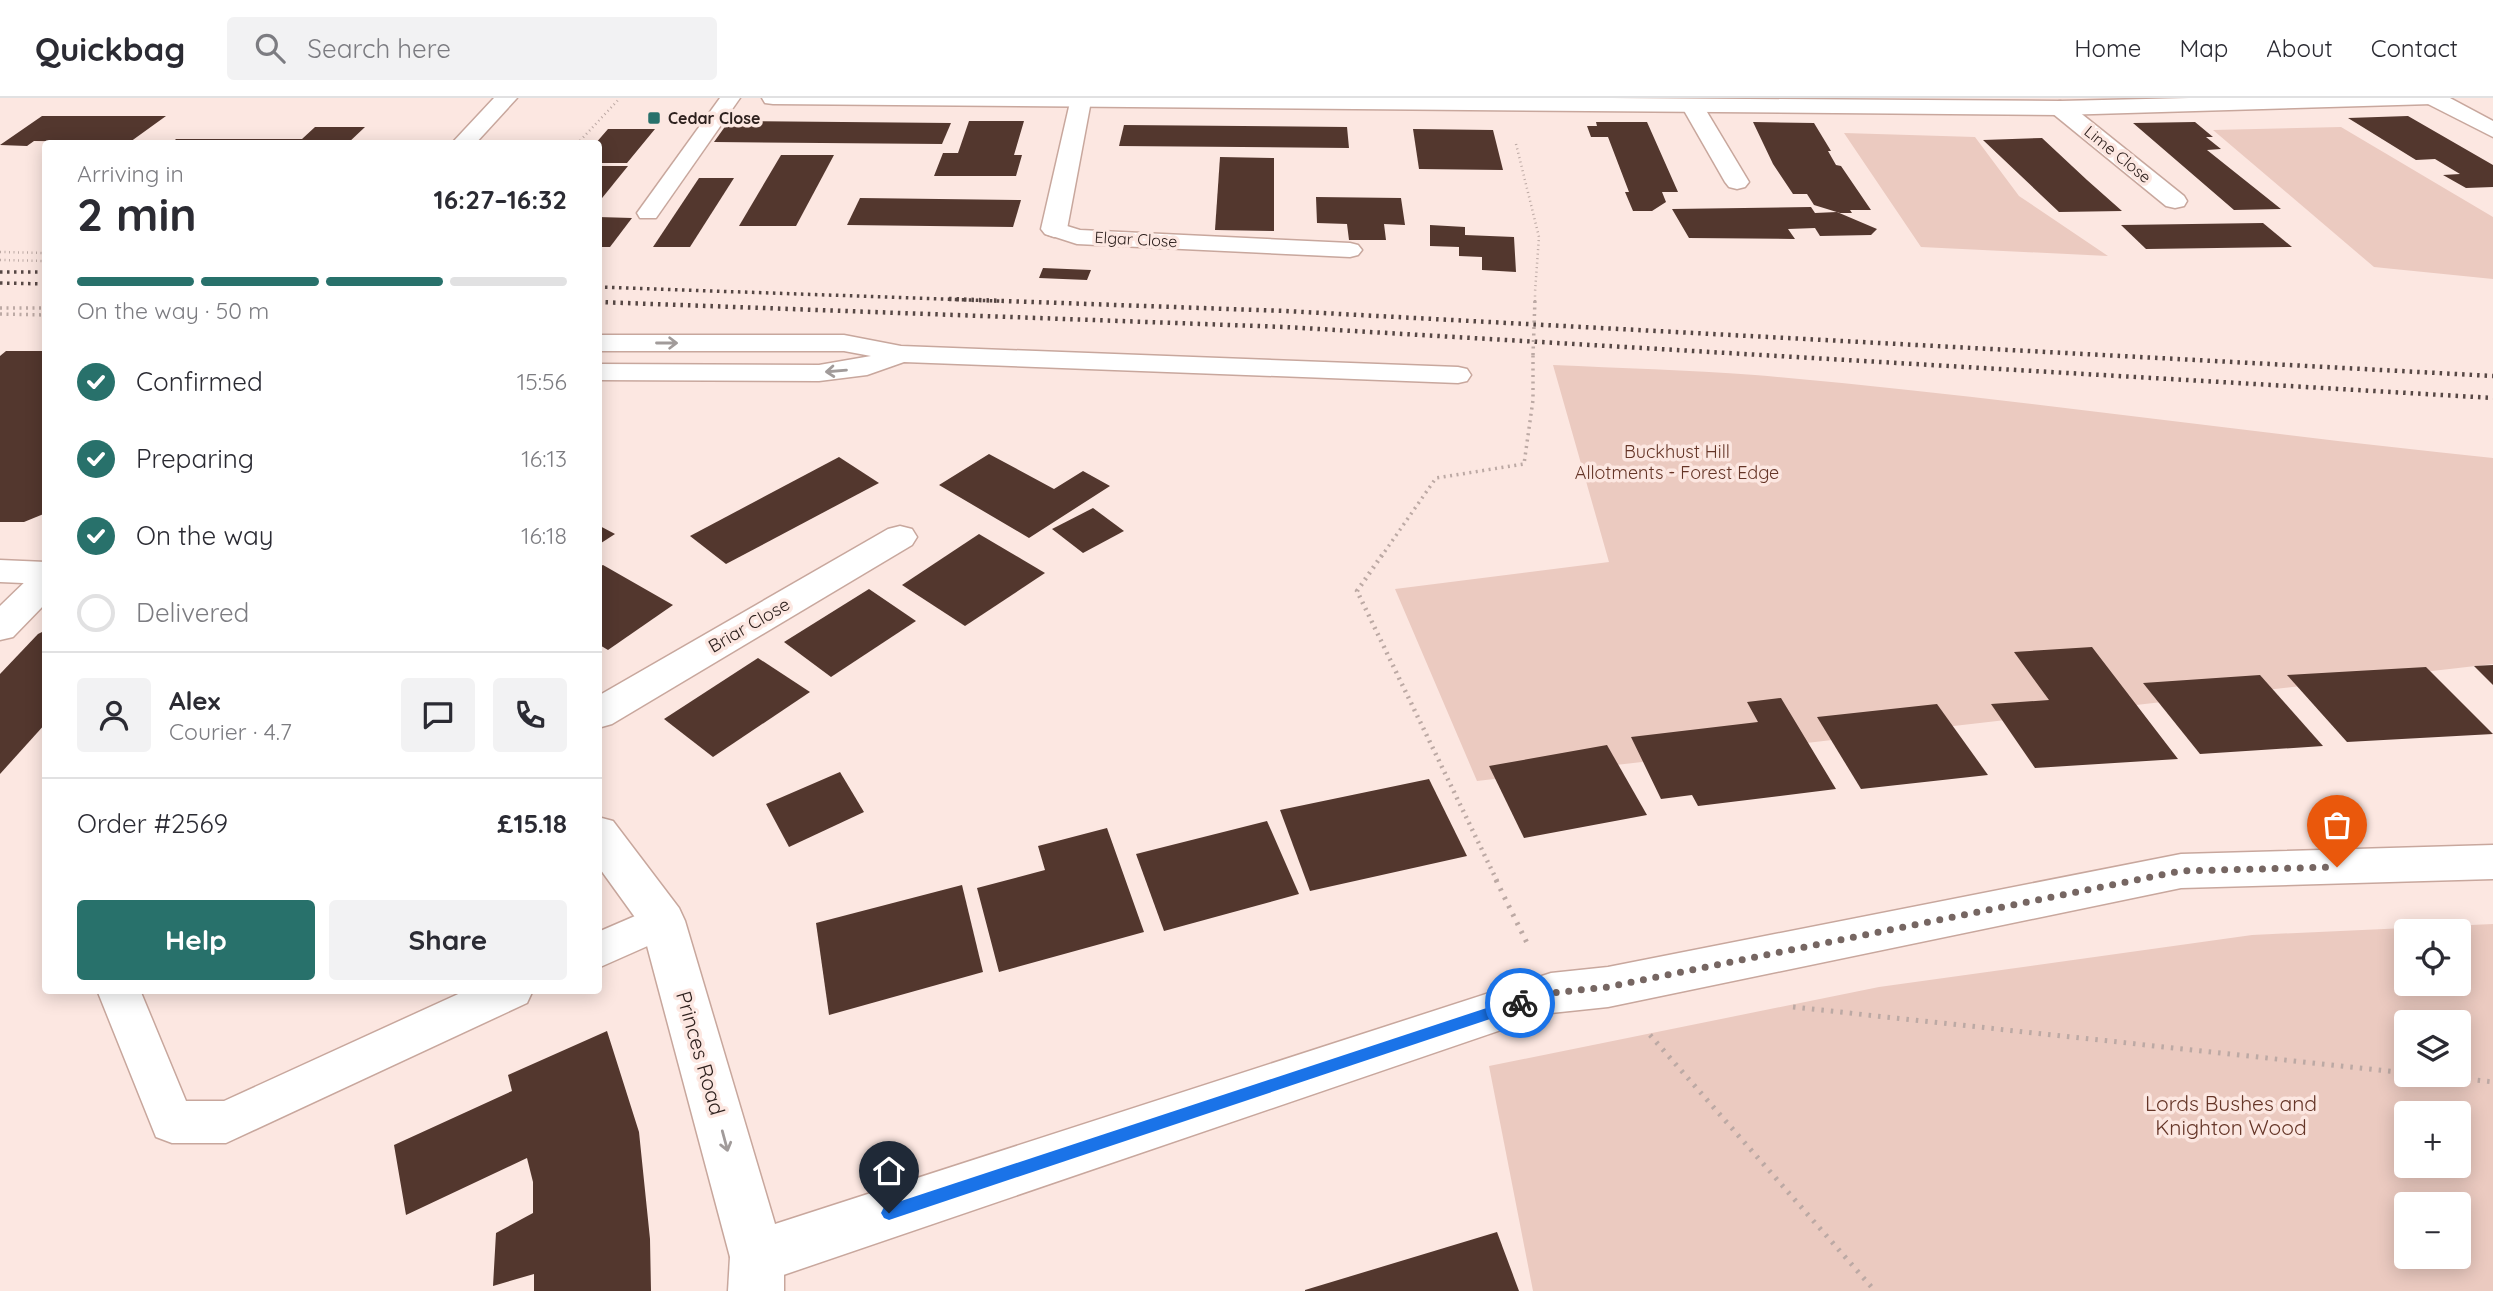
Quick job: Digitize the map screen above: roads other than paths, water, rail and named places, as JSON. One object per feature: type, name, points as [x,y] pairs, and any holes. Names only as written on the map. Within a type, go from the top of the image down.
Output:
[{"type":"street","points":[[466,140],[506,98]]},
{"type":"street","points":[[773,98],[2060,108],[2433,98],[2493,130]]},
{"type":"street","name":"Elgar Close","points":[[1054,229],[1080,101]]},
{"type":"street","points":[[1693,107],[1737,182]]},
{"type":"street","name":"Lime Close","points":[[2060,108],[2175,201]]},
{"type":"street","name":"Briar Close","points":[[602,712],[901,537]]},
{"type":"street","points":[[0,571],[42,573]]},
{"type":"street","points":[[0,628],[42,585]]},
{"type":"street","name":"Princes Road","points":[[602,838],[663,921],[757,1274]]},
{"type":"street","points":[[757,1274],[1551,993],[1608,987],[2180,871],[2493,862]]},
{"type":"lane","points":[[648,213],[730,98]]},
{"type":"lane","name":"Elgar Close","points":[[1054,229],[1077,237],[1350,250]]},
{"type":"lane","points":[[602,343],[844,343],[901,354],[1458,375]]},
{"type":"lane","points":[[602,372],[819,373],[867,366],[901,354]]},
{"type":"lane","points":[[602,949],[663,921]]},
{"type":"lane","points":[[120,994],[172,1122],[226,1122],[503,994]]},
{"type":"railway","points":[[0,272],[42,272]]},
{"type":"railway","points":[[0,283],[42,284]]},
{"type":"railway","points":[[602,287],[1000,301]]},
{"type":"railway","points":[[949,299],[1285,311],[2493,376]]},
{"type":"railway","points":[[602,302],[1285,327],[2493,398]]},
{"type":"place","name":"Cedar Close","points":[[654,118]]},
{"type":"park label","name":"Buckhust Hill Allotments - Forest Edge","points":[[1677,461]]},
{"type":"park label","name":"Lords Bushes and Knighton Wood","points":[[2231,1115]]}]
